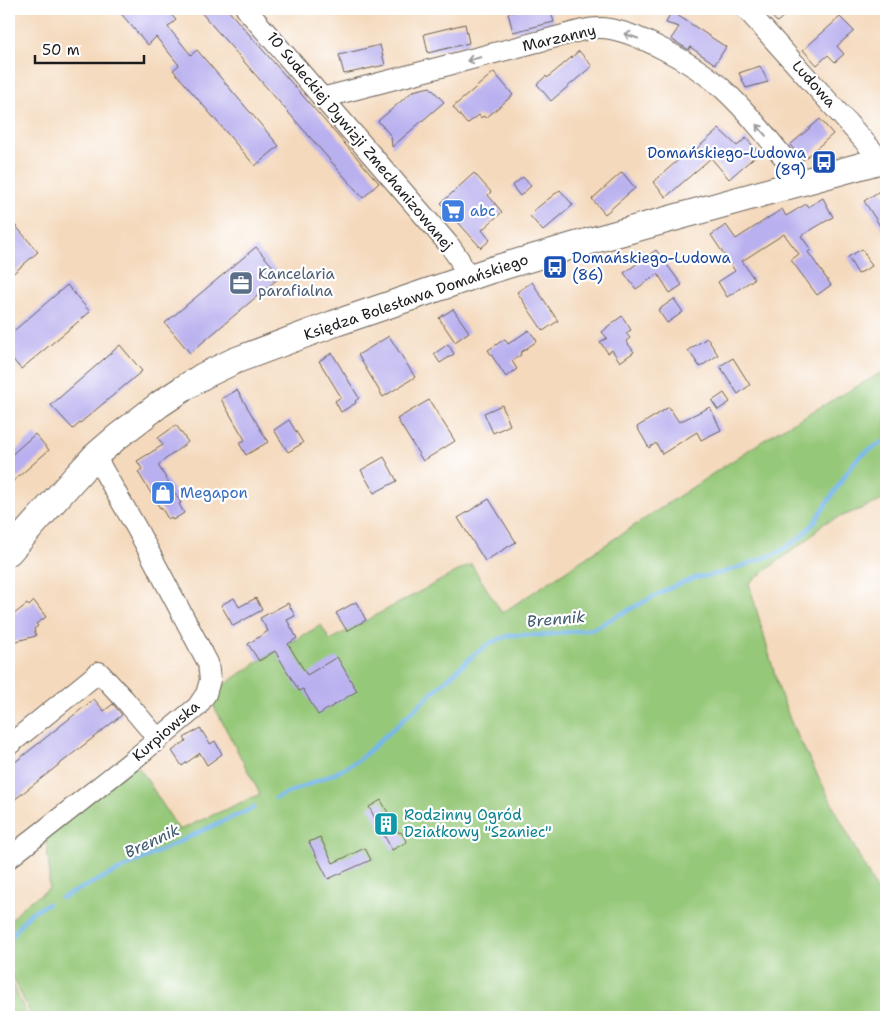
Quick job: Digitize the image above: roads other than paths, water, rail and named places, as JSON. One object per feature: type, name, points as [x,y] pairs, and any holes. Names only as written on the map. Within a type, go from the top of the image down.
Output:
[{"type":"main road","name":"Księdza Bolesława Domańskiego","points":[[9,552],[60,493],[96,456],[124,431],[190,384],[220,368],[268,347],[552,251],[882,160]]},
{"type":"street","name":"10 Sudeckiej Dywizji Zmechanizowanej","points":[[246,9],[450,246],[468,278]]},
{"type":"street","name":"Ludowa","points":[[746,9],[882,160]]},
{"type":"street","name":"Marzanny","points":[[322,98],[583,30],[611,29],[652,43],[692,66],[722,88],[751,118],[796,172],[800,183]]},
{"type":"street","name":"Kurpiowska","points":[[9,858],[197,707],[206,694],[210,680],[208,664],[96,456]]},
{"type":"street","points":[[9,745],[99,672],[126,700],[158,739]]},
{"type":"waterway","name":"Brennik","points":[[276,798],[338,772],[360,759],[477,652],[492,642],[510,635],[543,635],[593,629],[672,587],[695,578],[722,573],[778,553],[801,537],[814,523],[852,465],[860,456],[886,440]]},
{"type":"waterway","name":"Brennik","points":[[61,898],[254,808]]},
{"type":"waterway","name":"Brennik","points":[[9,941],[23,921],[33,911],[48,904]]},
{"type":"place","name":"Domańskiego-Ludowa (89)","points":[[824,162]]},
{"type":"place","name":"abc","points":[[453,211]]},
{"type":"place","name":"Domańskiego-Ludowa (86)","points":[[555,267]]},
{"type":"place","name":"Kancelaria parafialna","points":[[241,283]]},
{"type":"place","name":"Megapon","points":[[163,493]]},
{"type":"place","name":"Rodzinny Ogród Działkowy \"Szaniec\"","points":[[386,824]]}]
